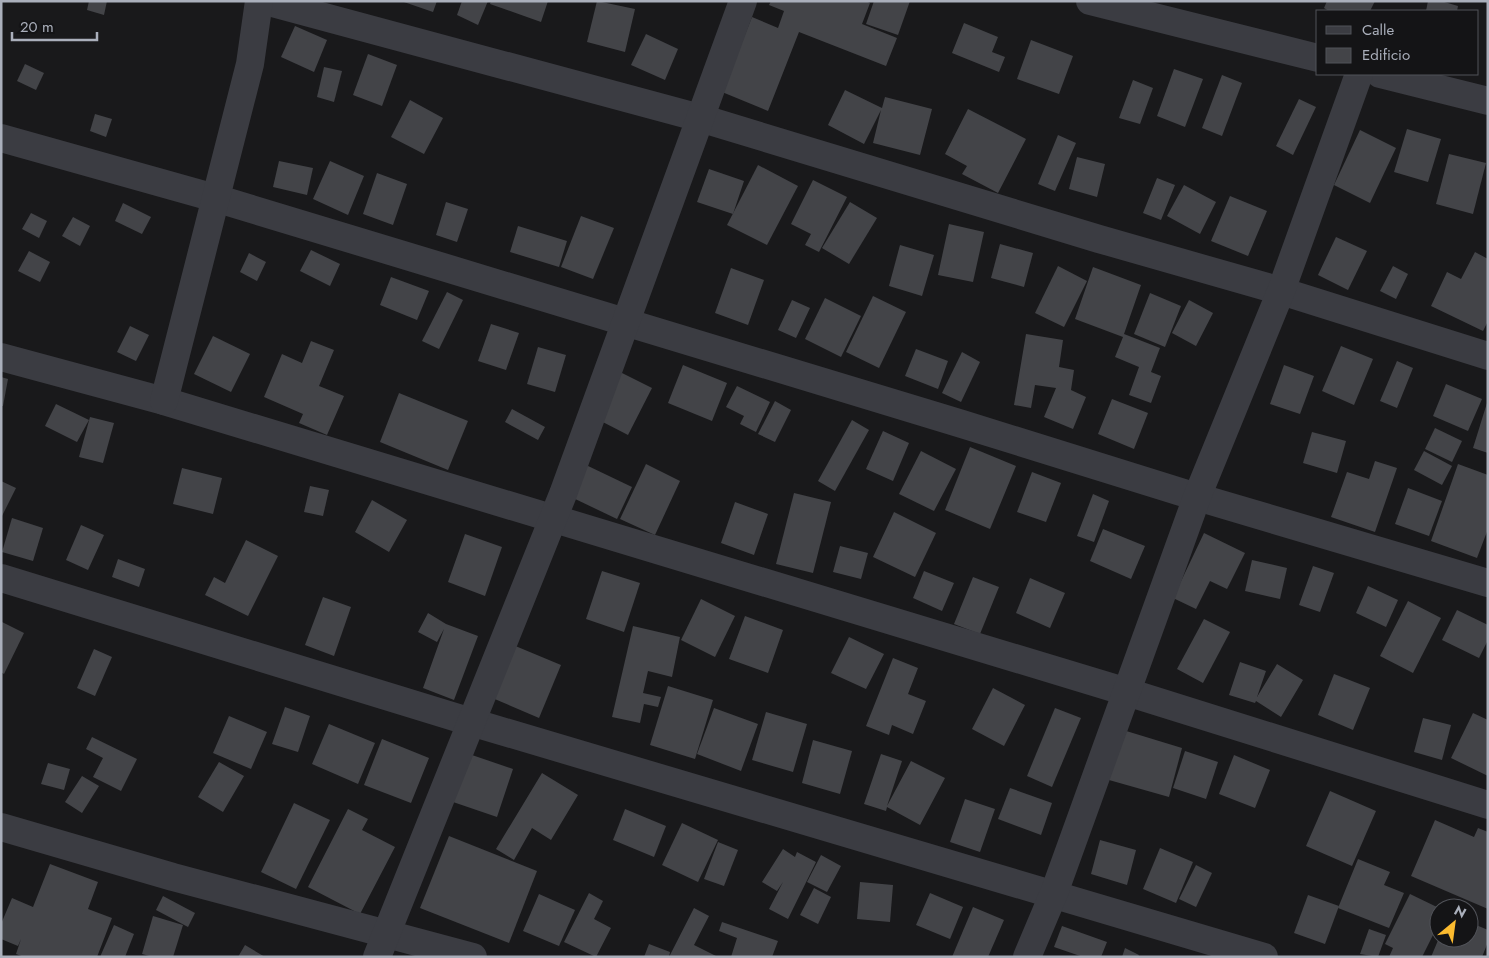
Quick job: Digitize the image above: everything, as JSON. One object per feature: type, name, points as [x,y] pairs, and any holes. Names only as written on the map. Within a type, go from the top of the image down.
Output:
[{"type":"street","points":[[164,401],[250,64],[259,1]]},
{"type":"street","points":[[265,1],[700,118],[1100,239],[1281,291],[1488,356]]},
{"type":"street","points":[[382,945],[552,520],[743,1]]},
{"type":"street","points":[[1090,1],[1316,58]]},
{"type":"street","points":[[1027,957],[1054,893],[1197,497],[1281,291],[1359,75]]},
{"type":"street","points":[[1385,75],[1486,96]]},
{"type":"street","points":[[1,138],[215,198],[1197,497],[1488,583]]},
{"type":"street","points":[[1,357],[164,401],[552,520],[1126,692],[1488,805]]},
{"type":"street","points":[[1,578],[471,722],[1054,893],[1264,957]]},
{"type":"street","points":[[1,827],[173,877],[382,945],[473,957]]},
{"type":"building","points":[[89,1],[107,1],[104,15],[87,10]]},
{"type":"building","points":[[401,1],[437,1],[433,12]]},
{"type":"building","points":[[462,1],[488,1],[478,25],[457,15]]},
{"type":"building","points":[[491,1],[548,1],[541,22],[490,4]]},
{"type":"building","points":[[597,1],[635,9],[625,52],[587,42]]},
{"type":"building","points":[[771,1],[866,1],[870,3],[862,24],[897,38],[886,66],[799,32],[768,111],[722,92],[752,17],[778,28],[784,11],[769,5]]},
{"type":"building","points":[[874,1],[910,1],[898,35],[866,24]]},
{"type":"building","points":[[1327,1],[1375,1],[1370,10],[1327,10],[1324,8]]},
{"type":"building","points":[[1428,1],[1441,1],[1458,6],[1457,10],[1426,10]]},
{"type":"building","points":[[964,23],[998,37],[992,52],[1005,57],[999,72],[952,53]]},
{"type":"building","points":[[295,26],[327,40],[314,72],[281,57]]},
{"type":"building","points":[[646,34],[678,49],[665,80],[631,65]]},
{"type":"building","points":[[1031,40],[1073,56],[1059,94],[1017,79]]},
{"type":"building","points":[[368,54],[397,65],[382,106],[353,95]]},
{"type":"building","points":[[25,64],[44,73],[36,90],[17,81]]},
{"type":"building","points":[[324,67],[342,71],[334,102],[317,97]]},
{"type":"building","points":[[1174,69],[1203,79],[1185,127],[1157,116]]},
{"type":"building","points":[[1222,75],[1242,83],[1222,136],[1202,128]]},
{"type":"building","points":[[1133,80],[1153,88],[1140,124],[1119,118]]},
{"type":"building","points":[[845,90],[882,108],[885,97],[932,109],[920,155],[873,143],[881,110],[864,144],[828,125]]},
{"type":"building","points":[[1299,99],[1316,107],[1293,155],[1276,146]]},
{"type":"building","points":[[410,100],[443,118],[424,154],[391,137]]},
{"type":"building","points":[[968,109],[1026,139],[998,193],[962,174],[967,166],[945,154]]},
{"type":"building","points":[[95,114],[112,119],[106,137],[90,131]]},
{"type":"building","points":[[1407,129],[1441,139],[1428,182],[1394,172]]},
{"type":"building","points":[[1360,130],[1396,148],[1370,203],[1334,185]]},
{"type":"building","points":[[1058,135],[1076,143],[1055,191],[1038,184]]},
{"type":"building","points":[[1449,154],[1486,163],[1473,214],[1436,204]]},
{"type":"building","points":[[1077,157],[1105,164],[1097,197],[1069,189]]},
{"type":"building","points":[[279,161],[313,168],[307,195],[273,187]]},
{"type":"building","points":[[330,161],[364,176],[348,215],[313,199]]},
{"type":"building","points":[[758,165],[798,186],[767,245],[727,225]]},
{"type":"building","points":[[709,169],[744,181],[733,214],[697,202]]},
{"type":"building","points":[[377,173],[407,184],[393,225],[363,214]]},
{"type":"building","points":[[1157,178],[1175,185],[1161,220],[1143,213]]},
{"type":"building","points":[[813,180],[847,197],[819,252],[805,245],[811,234],[791,224]]},
{"type":"building","points":[[1184,185],[1216,202],[1200,234],[1167,216]]},
{"type":"building","points":[[1230,196],[1267,211],[1248,256],[1211,241]]},
{"type":"building","points":[[446,202],[468,209],[457,242],[436,235]]},
{"type":"building","points":[[850,202],[877,218],[849,264],[822,248]]},
{"type":"building","points":[[123,203],[151,217],[142,234],[115,221]]},
{"type":"building","points":[[31,213],[47,221],[39,238],[22,229]]},
{"type":"building","points":[[581,216],[614,228],[593,279],[561,267]]},
{"type":"building","points":[[73,217],[90,226],[80,246],[62,236]]},
{"type":"building","points":[[949,224],[984,232],[973,282],[938,275]]},
{"type":"building","points":[[518,226],[567,241],[559,267],[510,252]]},
{"type":"building","points":[[1336,237],[1367,251],[1348,290],[1318,275]]},
{"type":"building","points":[[1000,244],[1033,253],[1024,287],[991,278]]},
{"type":"building","points":[[900,245],[934,255],[922,296],[889,286]]},
{"type":"building","points":[[311,250],[340,264],[330,286],[300,271]]},
{"type":"building","points":[[29,251],[50,262],[40,282],[18,271]]},
{"type":"building","points":[[1475,252],[1488,259],[1488,321],[1483,331],[1431,306],[1447,272],[1461,279]]},
{"type":"building","points":[[249,253],[266,262],[257,281],[240,272]]},
{"type":"building","points":[[1058,266],[1087,281],[1064,327],[1035,313]]},
{"type":"building","points":[[1393,266],[1408,274],[1396,299],[1380,291]]},
{"type":"building","points":[[1093,267],[1141,285],[1124,334],[1160,348],[1151,372],[1161,376],[1151,403],[1129,395],[1139,367],[1115,357],[1123,337],[1075,319]]},
{"type":"building","points":[[731,268],[764,280],[748,325],[715,313]]},
{"type":"building","points":[[391,277],[429,291],[417,320],[380,305]]},
{"type":"building","points":[[447,292],[463,300],[439,349],[422,341]]},
{"type":"building","points":[[1150,293],[1181,306],[1165,347],[1134,334]]},
{"type":"building","points":[[873,296],[906,312],[879,368],[846,352]]},
{"type":"building","points":[[825,298],[861,316],[841,357],[805,339]]},
{"type":"building","points":[[792,300],[810,308],[796,338],[778,330]]},
{"type":"building","points":[[1189,300],[1213,313],[1196,346],[1172,333]]},
{"type":"building","points":[[491,324],[519,333],[506,370],[478,361]]},
{"type":"building","points":[[130,326],[149,335],[136,361],[117,352]]},
{"type":"building","points":[[1026,334],[1063,340],[1059,367],[1074,370],[1071,390],[1086,397],[1073,429],[1044,417],[1056,388],[1035,385],[1031,408],[1014,405]]},
{"type":"building","points":[[213,336],[250,354],[231,392],[194,374]]},
{"type":"building","points":[[311,341],[334,350],[319,386],[344,396],[327,435],[299,423],[303,414],[264,397],[282,354],[302,363]]},
{"type":"building","points":[[1341,346],[1373,359],[1354,405],[1322,391]]},
{"type":"building","points":[[538,347],[566,355],[555,392],[527,384]]},
{"type":"building","points":[[916,349],[948,361],[938,389],[905,376]]},
{"type":"building","points":[[962,352],[980,362],[961,402],[942,393]]},
{"type":"building","points":[[1397,361],[1413,368],[1397,408],[1380,401]]},
{"type":"building","points":[[683,365],[727,383],[712,421],[668,403]]},
{"type":"building","points":[[1284,365],[1314,376],[1300,414],[1270,404]]},
{"type":"building","points":[[618,371],[652,388],[628,435],[595,418]]},
{"type":"building","points":[[1,377],[8,379],[3,406],[1,406]]},
{"type":"building","points":[[1446,384],[1482,399],[1468,431],[1433,416]]},
{"type":"building","points":[[737,386],[770,402],[756,432],[740,424],[744,416],[726,407]]},
{"type":"building","points":[[399,393],[468,421],[448,470],[380,442]]},
{"type":"building","points":[[1112,399],[1148,413],[1134,449],[1098,434]]},
{"type":"building","points":[[775,401],[791,410],[775,442],[758,434]]},
{"type":"building","points":[[56,404],[89,420],[77,442],[45,426]]},
{"type":"building","points":[[1488,404],[1488,453],[1473,448]]},
{"type":"building","points":[[512,409],[545,427],[538,440],[505,422]]},
{"type":"building","points":[[90,417],[114,423],[103,463],[79,457]]},
{"type":"building","points":[[852,420],[869,430],[835,491],[818,481]]},
{"type":"building","points":[[1435,428],[1462,441],[1452,462],[1425,449]]},
{"type":"building","points":[[883,431],[909,443],[893,481],[866,469]]},
{"type":"building","points":[[1312,432],[1346,441],[1337,473],[1303,463]]},
{"type":"building","points":[[970,447],[1016,466],[990,529],[945,510]]},
{"type":"building","points":[[921,451],[956,469],[934,511],[899,494]]},
{"type":"building","points":[[1424,451],[1452,466],[1442,485],[1414,470]]},
{"type":"building","points":[[1375,461],[1397,468],[1375,532],[1331,517],[1347,472],[1369,479]]},
{"type":"building","points":[[646,464],[680,481],[655,535],[620,519]]},
{"type":"building","points":[[1458,464],[1488,475],[1488,529],[1477,558],[1431,541]]},
{"type":"building","points":[[586,465],[632,487],[617,519],[571,497]]},
{"type":"building","points":[[182,468],[222,478],[213,514],[173,504]]},
{"type":"building","points":[[1032,472],[1061,483],[1046,522],[1017,512]]},
{"type":"building","points":[[1,481],[16,488],[1,518]]},
{"type":"building","points":[[310,486],[329,490],[323,516],[304,512]]},
{"type":"building","points":[[1408,488],[1442,501],[1429,536],[1395,524]]},
{"type":"building","points":[[794,493],[831,502],[813,573],[776,564]]},
{"type":"building","points":[[1093,494],[1109,501],[1094,542],[1077,536]]},
{"type":"building","points":[[372,500],[407,520],[389,552],[355,532]]},
{"type":"building","points":[[735,502],[768,514],[754,555],[721,543]]},
{"type":"building","points":[[894,512],[936,533],[915,577],[873,557]]},
{"type":"building","points":[[12,518],[43,528],[33,561],[2,552]]},
{"type":"building","points":[[81,525],[104,535],[88,570],[66,560]]},
{"type":"building","points":[[1103,529],[1145,546],[1131,579],[1090,561]]},
{"type":"building","points":[[1204,533],[1245,553],[1227,589],[1210,581],[1196,609],[1173,598]]},
{"type":"building","points":[[465,534],[502,547],[485,596],[448,582]]},
{"type":"building","points":[[246,540],[278,556],[248,616],[205,595],[214,577],[225,583]]},
{"type":"building","points":[[840,546],[868,553],[861,579],[833,572]]},
{"type":"building","points":[[118,559],[145,569],[139,587],[112,577]]},
{"type":"building","points":[[1252,560],[1287,568],[1280,599],[1245,591]]},
{"type":"building","points":[[1313,566],[1334,573],[1320,612],[1299,605]]},
{"type":"building","points":[[602,571],[640,583],[624,632],[586,619]]},
{"type":"building","points":[[924,571],[954,583],[942,611],[913,598]]},
{"type":"building","points":[[973,577],[999,587],[980,634],[954,624]]},
{"type":"building","points":[[1030,578],[1065,593],[1050,628],[1016,613]]},
{"type":"building","points":[[1368,586],[1398,600],[1386,627],[1356,613]]},
{"type":"building","points":[[323,597],[351,607],[334,656],[305,645]]},
{"type":"building","points":[[701,599],[735,616],[715,657],[681,640]]},
{"type":"building","points":[[1408,601],[1441,618],[1413,673],[1380,656]]},
{"type":"building","points":[[1457,610],[1488,625],[1488,640],[1479,658],[1442,640]]},
{"type":"building","points":[[428,613],[446,624],[478,636],[454,700],[423,688],[444,629],[437,642],[418,632]]},
{"type":"building","points":[[745,616],[783,630],[768,673],[729,659]]},
{"type":"building","points":[[1204,619],[1230,632],[1203,683],[1177,669]]},
{"type":"building","points":[[2,622],[24,633],[4,674],[1,672]]},
{"type":"building","points":[[633,626],[680,637],[672,677],[648,671],[643,693],[661,697],[658,707],[644,704],[640,723],[612,717]]},
{"type":"building","points":[[849,637],[884,654],[866,689],[831,673]]},
{"type":"building","points":[[513,645],[561,665],[539,718],[490,697]]},
{"type":"building","points":[[94,649],[112,657],[95,696],[77,688]]},
{"type":"building","points":[[893,658],[918,668],[908,694],[926,701],[913,734],[892,725],[889,735],[866,726]]},
{"type":"building","points":[[1240,662],[1266,671],[1257,697],[1277,664],[1303,680],[1281,717],[1256,701],[1255,703],[1229,695]]},
{"type":"building","points":[[1334,674],[1370,688],[1353,730],[1318,715]]},
{"type":"building","points":[[668,686],[713,700],[695,759],[650,745]]},
{"type":"building","points":[[993,688],[1025,705],[1004,746],[972,729]]},
{"type":"building","points":[[285,707],[310,716],[298,752],[272,744]]},
{"type":"building","points":[[714,708],[758,724],[741,771],[697,754]]},
{"type":"building","points":[[1055,708],[1081,718],[1052,787],[1027,776]]},
{"type":"building","points":[[766,712],[807,724],[793,772],[752,760]]},
{"type":"building","points":[[1473,713],[1488,720],[1488,776],[1451,758]]},
{"type":"building","points":[[229,716],[267,732],[251,769],[213,753]]},
{"type":"building","points":[[1423,718],[1451,725],[1442,760],[1414,752]]},
{"type":"building","points":[[329,724],[375,743],[358,784],[312,764]]},
{"type":"building","points":[[1123,730],[1182,748],[1169,797],[1109,780]]},
{"type":"building","points":[[92,737],[137,759],[121,791],[93,777],[103,758],[86,749]]},
{"type":"building","points":[[382,739],[429,758],[411,803],[364,785]]},
{"type":"building","points":[[813,740],[852,751],[840,794],[802,783]]},
{"type":"building","points":[[1185,751],[1218,762],[1206,799],[1173,788]]},
{"type":"building","points":[[469,754],[513,769],[497,817],[453,802]]},
{"type":"building","points":[[881,754],[902,761],[887,806],[911,761],[945,778],[920,825],[887,807],[886,811],[864,804]]},
{"type":"building","points":[[1234,755],[1270,770],[1255,808],[1219,794]]},
{"type":"building","points":[[219,762],[244,776],[223,812],[198,797]]},
{"type":"building","points":[[48,763],[70,769],[64,790],[41,784]]},
{"type":"building","points":[[542,773],[578,795],[551,840],[532,828],[514,860],[496,849]]},
{"type":"building","points":[[82,776],[99,786],[82,813],[65,802]]},
{"type":"building","points":[[1010,788],[1052,803],[1041,835],[998,819]]},
{"type":"building","points":[[1330,791],[1376,811],[1352,866],[1306,846]]},
{"type":"building","points":[[965,799],[995,809],[980,852],[950,842]]},
{"type":"building","points":[[294,803],[330,820],[296,889],[261,872]]},
{"type":"building","points":[[348,809],[368,819],[362,830],[395,847],[360,914],[308,887]]},
{"type":"building","points":[[625,809],[666,826],[654,857],[613,840]]},
{"type":"building","points":[[1435,820],[1474,837],[1478,828],[1488,832],[1488,909],[1479,905],[1479,898],[1462,898],[1411,876]]},
{"type":"building","points":[[682,823],[718,840],[698,882],[662,865]]},
{"type":"building","points":[[449,836],[537,871],[509,943],[420,908]]},
{"type":"building","points":[[1100,840],[1136,850],[1127,885],[1091,874]]},
{"type":"building","points":[[718,842],[738,850],[724,886],[704,879]]},
{"type":"building","points":[[1160,848],[1193,862],[1176,903],[1143,889]]},
{"type":"building","points":[[783,849],[795,857],[797,852],[816,862],[788,919],[769,909],[783,882],[777,891],[762,882]]},
{"type":"building","points":[[821,855],[841,866],[827,892],[807,882]]},
{"type":"building","points":[[1358,859],[1390,872],[1384,885],[1404,893],[1389,928],[1338,908]]},
{"type":"building","points":[[50,864],[98,882],[88,909],[112,918],[97,957],[24,957],[16,954],[21,939],[18,946],[1,939],[1,924],[12,898],[33,907]]},
{"type":"building","points":[[1196,865],[1212,873],[1196,907],[1179,899]]},
{"type":"building","points":[[860,882],[893,885],[890,922],[857,919]]},
{"type":"building","points":[[814,888],[831,897],[818,924],[800,915]]},
{"type":"building","points":[[589,893],[603,901],[594,919],[611,928],[596,957],[564,942]]},
{"type":"building","points":[[930,893],[963,907],[950,939],[916,925]]},
{"type":"building","points":[[539,894],[575,910],[559,946],[523,931]]},
{"type":"building","points":[[1410,894],[1429,903],[1429,943],[1422,957],[1389,957],[1393,948],[1385,944]]},
{"type":"building","points":[[1308,895],[1339,906],[1325,944],[1294,933]]},
{"type":"building","points":[[163,896],[195,913],[188,927],[156,910]]},
{"type":"building","points":[[973,907],[1004,920],[988,957],[952,957]]},
{"type":"building","points":[[694,908],[709,916],[694,945],[718,957],[669,957]]},
{"type":"building","points":[[153,916],[183,925],[173,957],[153,957],[142,954]]},
{"type":"building","points":[[722,922],[778,941],[772,957],[731,957],[737,938],[719,931]]},
{"type":"building","points":[[114,925],[134,934],[125,957],[100,957]]},
{"type":"building","points":[[1062,926],[1107,942],[1101,957],[1083,957],[1054,947]]},
{"type":"building","points":[[1479,926],[1488,930],[1488,942],[1482,957],[1431,957],[1435,948],[1479,948]]},
{"type":"building","points":[[1369,929],[1386,935],[1378,957],[1360,954]]},
{"type":"building","points":[[649,944],[670,952],[669,957],[644,957]]},
{"type":"building","points":[[245,945],[265,957],[238,957]]},
{"type":"building","points":[[1125,948],[1139,955],[1138,957],[1122,957]]}]
